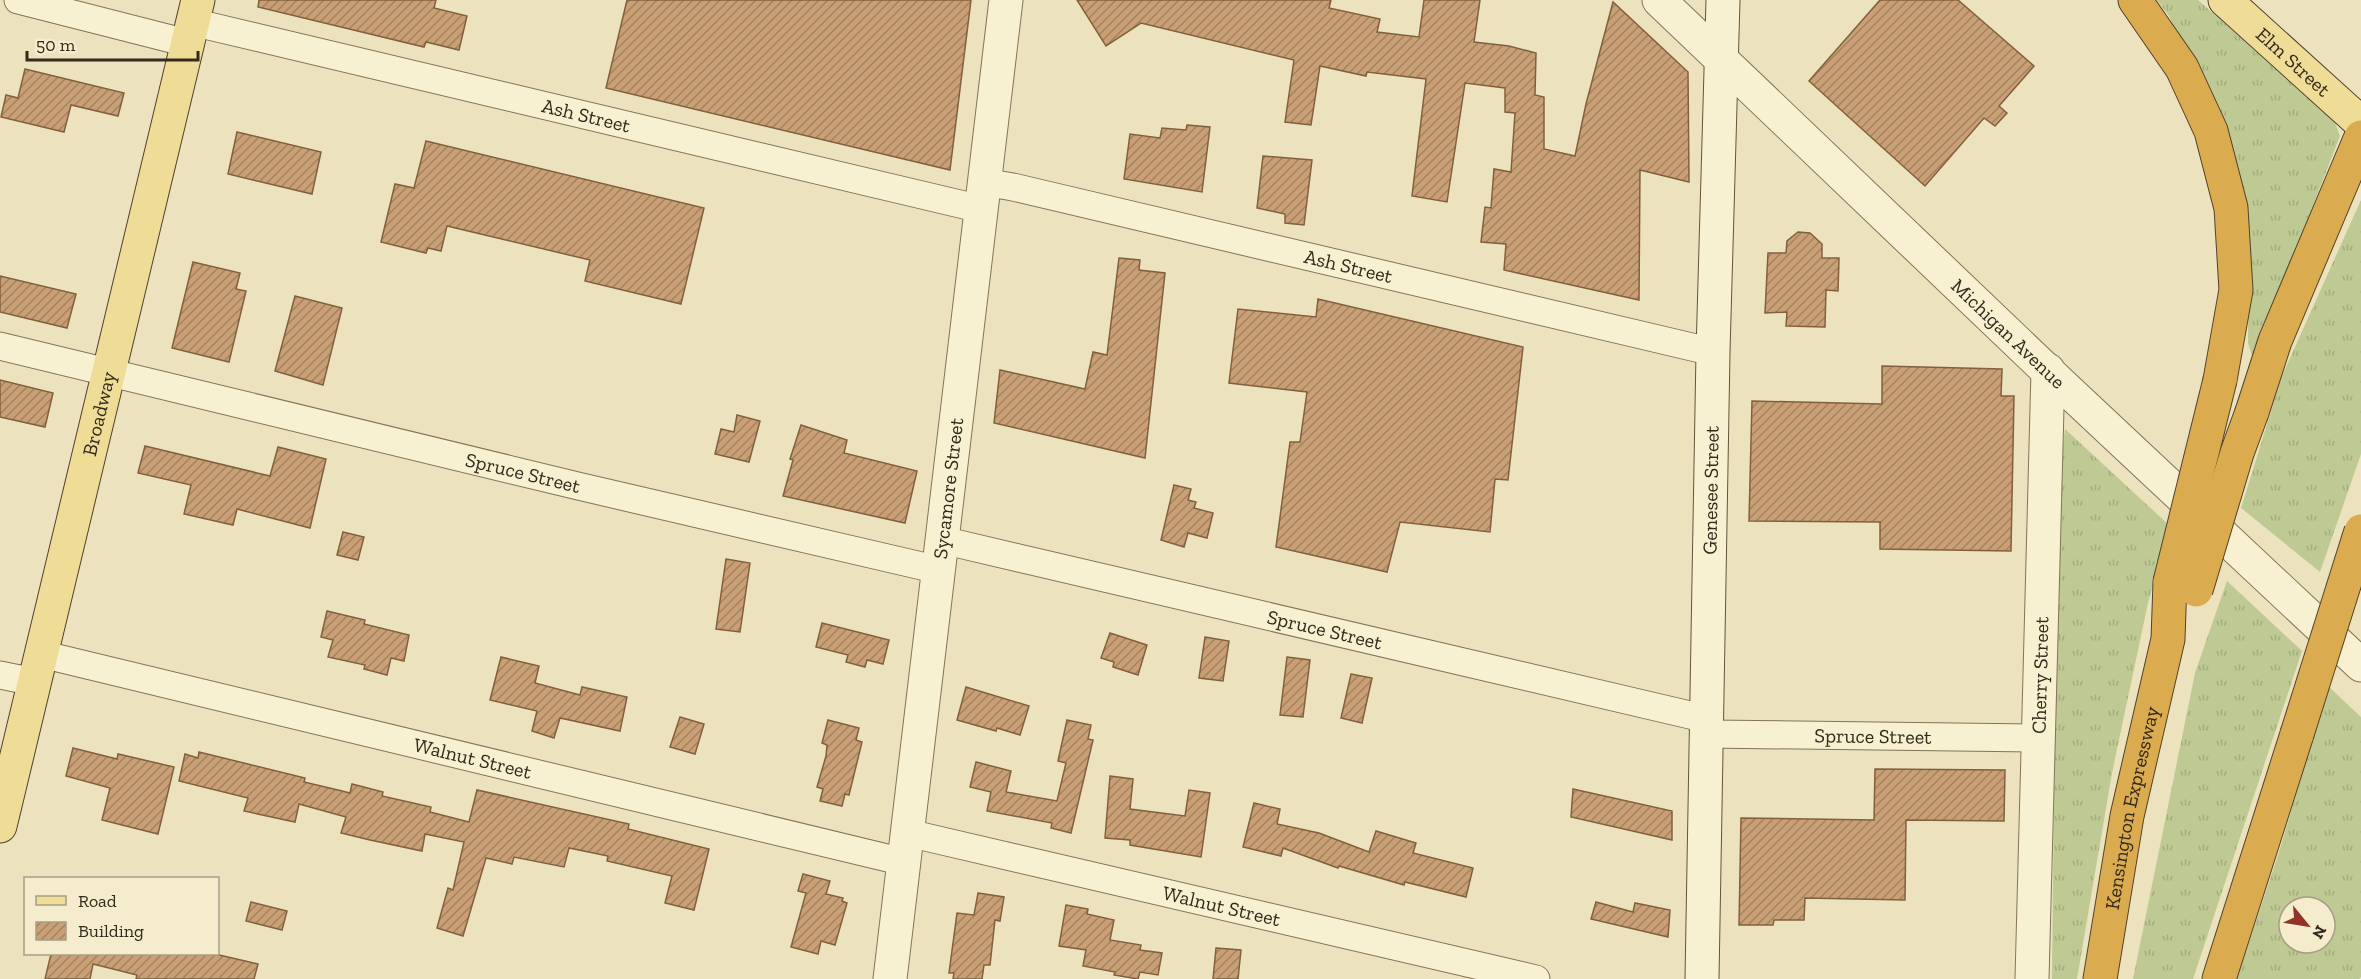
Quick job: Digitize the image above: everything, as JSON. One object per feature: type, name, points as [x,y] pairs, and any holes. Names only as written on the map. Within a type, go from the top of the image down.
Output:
[{"type":"highway","points":[[2135,0],[2182,68],[2211,131],[2230,208],[2236,290],[2220,380],[2170,582],[2168,639]]},
{"type":"highway","points":[[2168,639],[2196,590],[2237,453],[2275,341],[2361,137]]},
{"type":"highway","points":[[2218,979],[2361,531]]},
{"type":"highway","name":"Kensington Expressway","points":[[2100,979],[2127,816],[2168,639]]},
{"type":"main road","name":"Elm Street","points":[[2225,0],[2361,123]]},
{"type":"main road","name":"Broadway","points":[[0,826],[192,22]]},
{"type":"street","name":"Ash Street","points":[[18,0],[192,22],[982,196],[1013,187],[1713,352]]},
{"type":"street","name":"Sycamore Street","points":[[890,979],[1006,0]]},
{"type":"street","name":"Michigan Avenue","points":[[1659,0],[2361,665]]},
{"type":"street","name":"Genesee Street","points":[[1702,979],[1713,352],[1723,0]]},
{"type":"street","name":"Spruce Street","points":[[0,346],[578,486],[940,555],[1708,727],[2037,738]]},
{"type":"street","name":"Cherry Street","points":[[2032,979],[2048,370]]},
{"type":"street","name":"Walnut Street","points":[[0,675],[38,668],[1536,979]]},
{"type":"green space","points":[[2157,0],[2198,0],[2334,120],[2340,136],[2253,359],[2248,343],[2249,222],[2235,160],[2217,114],[2169,16]]},
{"type":"green space","points":[[2361,200],[2361,454],[2320,572],[2241,508],[2282,376]]},
{"type":"green space","points":[[2065,429],[2170,526],[2148,603],[2112,773],[2077,979],[2052,979],[2057,496]]},
{"type":"green space","points":[[2227,581],[2302,651],[2193,979],[2133,979],[2195,673]]},
{"type":"green space","points":[[2328,686],[2361,717],[2361,977],[2359,979],[2237,979],[2280,849]]},
{"type":"building","points":[[259,0],[436,0],[434,8],[467,16],[459,50],[426,42],[424,47],[258,7]]},
{"type":"building","points":[[627,0],[971,0],[950,170],[606,88]]},
{"type":"building","points":[[1077,0],[1331,0],[1329,8],[1380,19],[1377,32],[1419,37],[1424,0],[1480,0],[1474,42],[1509,46],[1536,53],[1535,95],[1544,97],[1544,149],[1575,156],[1613,2],[1688,72],[1689,182],[1640,170],[1639,300],[1504,270],[1506,244],[1481,242],[1485,207],[1491,208],[1494,169],[1511,172],[1515,113],[1505,112],[1505,88],[1465,83],[1447,202],[1412,196],[1426,79],[1367,72],[1366,76],[1320,66],[1311,125],[1285,122],[1294,60],[1141,23],[1106,46]]},
{"type":"building","points":[[1880,0],[1958,0],[2034,66],[1999,106],[2007,113],[1995,126],[1984,118],[1925,186],[1809,81]]},
{"type":"building","points":[[25,69],[124,93],[118,116],[71,105],[64,132],[1,117],[6,95],[18,98]]},
{"type":"building","points":[[1187,125],[1210,127],[1202,192],[1124,179],[1130,134],[1160,138],[1162,128],[1186,130]]},
{"type":"building","points":[[237,132],[321,152],[312,194],[228,174]]},
{"type":"building","points":[[426,141],[704,208],[681,304],[585,281],[590,260],[447,226],[441,251],[428,248],[426,253],[381,242],[395,184],[414,188]]},
{"type":"building","points":[[1263,156],[1312,160],[1304,225],[1285,223],[1285,214],[1257,208]]},
{"type":"building","points":[[1798,232],[1810,233],[1822,244],[1822,258],[1839,258],[1838,291],[1826,290],[1825,327],[1786,326],[1787,312],[1765,313],[1768,253],[1786,253],[1787,241]]},
{"type":"building","points":[[1119,258],[1140,260],[1139,270],[1165,273],[1145,458],[994,423],[1000,370],[1085,389],[1093,352],[1107,355]]},
{"type":"building","points":[[193,262],[240,273],[236,289],[246,291],[229,362],[172,348]]},
{"type":"building","points":[[0,276],[76,294],[67,328],[0,312]]},
{"type":"building","points":[[295,296],[342,308],[323,385],[275,371]]},
{"type":"building","points":[[1318,299],[1523,347],[1508,480],[1495,479],[1490,532],[1400,522],[1387,572],[1276,547],[1290,442],[1300,442],[1307,392],[1229,383],[1238,309],[1316,317]]},
{"type":"building","points":[[1882,366],[2002,369],[2001,396],[2014,396],[2011,551],[1880,549],[1880,522],[1749,521],[1752,401],[1882,404]]},
{"type":"building","points":[[0,380],[53,393],[45,427],[0,417]]},
{"type":"building","points":[[737,415],[760,421],[749,462],[715,454],[721,429],[734,432]]},
{"type":"building","points":[[801,425],[847,440],[844,453],[917,471],[905,523],[783,496],[793,460],[790,459]]},
{"type":"building","points":[[145,446],[270,476],[278,447],[326,459],[310,528],[237,509],[233,525],[184,514],[191,485],[138,473]]},
{"type":"building","points":[[1174,485],[1191,489],[1188,500],[1196,502],[1194,508],[1213,513],[1207,538],[1188,533],[1184,547],[1161,540]]},
{"type":"building","points":[[343,532],[364,537],[358,560],[337,555]]},
{"type":"building","points":[[726,559],[750,563],[740,632],[716,629]]},
{"type":"building","points":[[327,611],[365,620],[364,624],[409,635],[404,661],[391,658],[387,675],[364,669],[365,665],[328,657],[333,640],[321,637]]},
{"type":"building","points":[[822,623],[889,640],[883,664],[867,660],[865,667],[846,662],[848,655],[816,647]]},
{"type":"building","points":[[1110,633],[1147,645],[1138,675],[1113,667],[1114,662],[1101,658]]},
{"type":"building","points":[[1205,637],[1229,641],[1223,681],[1199,678]]},
{"type":"building","points":[[501,657],[539,666],[535,683],[580,695],[582,687],[627,697],[620,731],[560,718],[554,738],[532,731],[537,711],[490,700]]},
{"type":"building","points":[[1287,657],[1310,660],[1303,717],[1280,715]]},
{"type":"building","points":[[1351,674],[1372,678],[1362,723],[1341,718]]},
{"type":"building","points":[[966,687],[1029,706],[1020,735],[957,720]]},
{"type":"building","points":[[680,717],[704,724],[695,754],[670,747]]},
{"type":"building","points":[[828,720],[859,728],[856,740],[862,742],[849,795],[845,794],[842,806],[820,801],[823,789],[817,787],[826,756],[827,745],[822,743]]},
{"type":"building","points":[[1067,720],[1091,725],[1088,739],[1093,740],[1071,833],[1051,828],[1052,823],[987,811],[991,792],[970,787],[976,762],[1011,771],[1006,792],[1057,801],[1066,763],[1058,761]]},
{"type":"building","points":[[73,748],[117,759],[118,754],[174,767],[158,834],[102,820],[110,788],[66,776]]},
{"type":"building","points":[[199,752],[305,778],[304,782],[350,793],[352,784],[383,792],[382,796],[431,807],[430,812],[469,822],[477,790],[629,824],[628,829],[709,849],[694,910],[665,903],[672,876],[607,861],[608,856],[569,848],[564,867],[514,857],[512,864],[486,858],[463,936],[437,928],[448,888],[453,890],[464,842],[425,834],[422,851],[341,833],[346,817],[299,804],[295,822],[244,811],[248,798],[179,781],[185,754],[198,758]]},
{"type":"building","points":[[1875,769],[2005,770],[2004,821],[1906,820],[1905,900],[1805,898],[1804,920],[1774,920],[1773,925],[1739,925],[1741,818],[1874,820]]},
{"type":"building","points":[[1110,776],[1133,779],[1130,809],[1185,816],[1189,790],[1210,793],[1201,857],[1130,845],[1130,840],[1105,838]]},
{"type":"building","points":[[1573,789],[1672,811],[1672,840],[1571,817]]},
{"type":"building","points":[[1254,803],[1280,809],[1277,824],[1319,833],[1369,852],[1376,831],[1416,843],[1413,853],[1473,868],[1466,897],[1405,882],[1404,885],[1339,866],[1338,868],[1283,848],[1281,856],[1243,847]]},
{"type":"building","points":[[803,874],[830,881],[826,894],[843,898],[842,901],[847,903],[835,945],[821,941],[818,954],[791,947],[806,893],[798,891]]},
{"type":"building","points":[[978,893],[1004,897],[1000,921],[995,920],[990,965],[984,965],[982,979],[953,979],[954,973],[949,973],[957,913],[974,915]]},
{"type":"building","points":[[251,902],[287,911],[282,930],[246,921]]},
{"type":"building","points":[[1596,902],[1633,912],[1635,903],[1670,910],[1668,937],[1591,919]]},
{"type":"building","points":[[1066,905],[1088,909],[1087,914],[1114,920],[1110,940],[1141,945],[1140,950],[1162,953],[1158,975],[1140,972],[1138,979],[1083,966],[1086,950],[1059,946]]},
{"type":"building","points":[[1216,948],[1241,950],[1238,979],[1213,979]]},
{"type":"building","points":[[51,955],[219,955],[258,964],[254,979],[136,979],[137,975],[93,964],[90,979],[45,979]]}]
